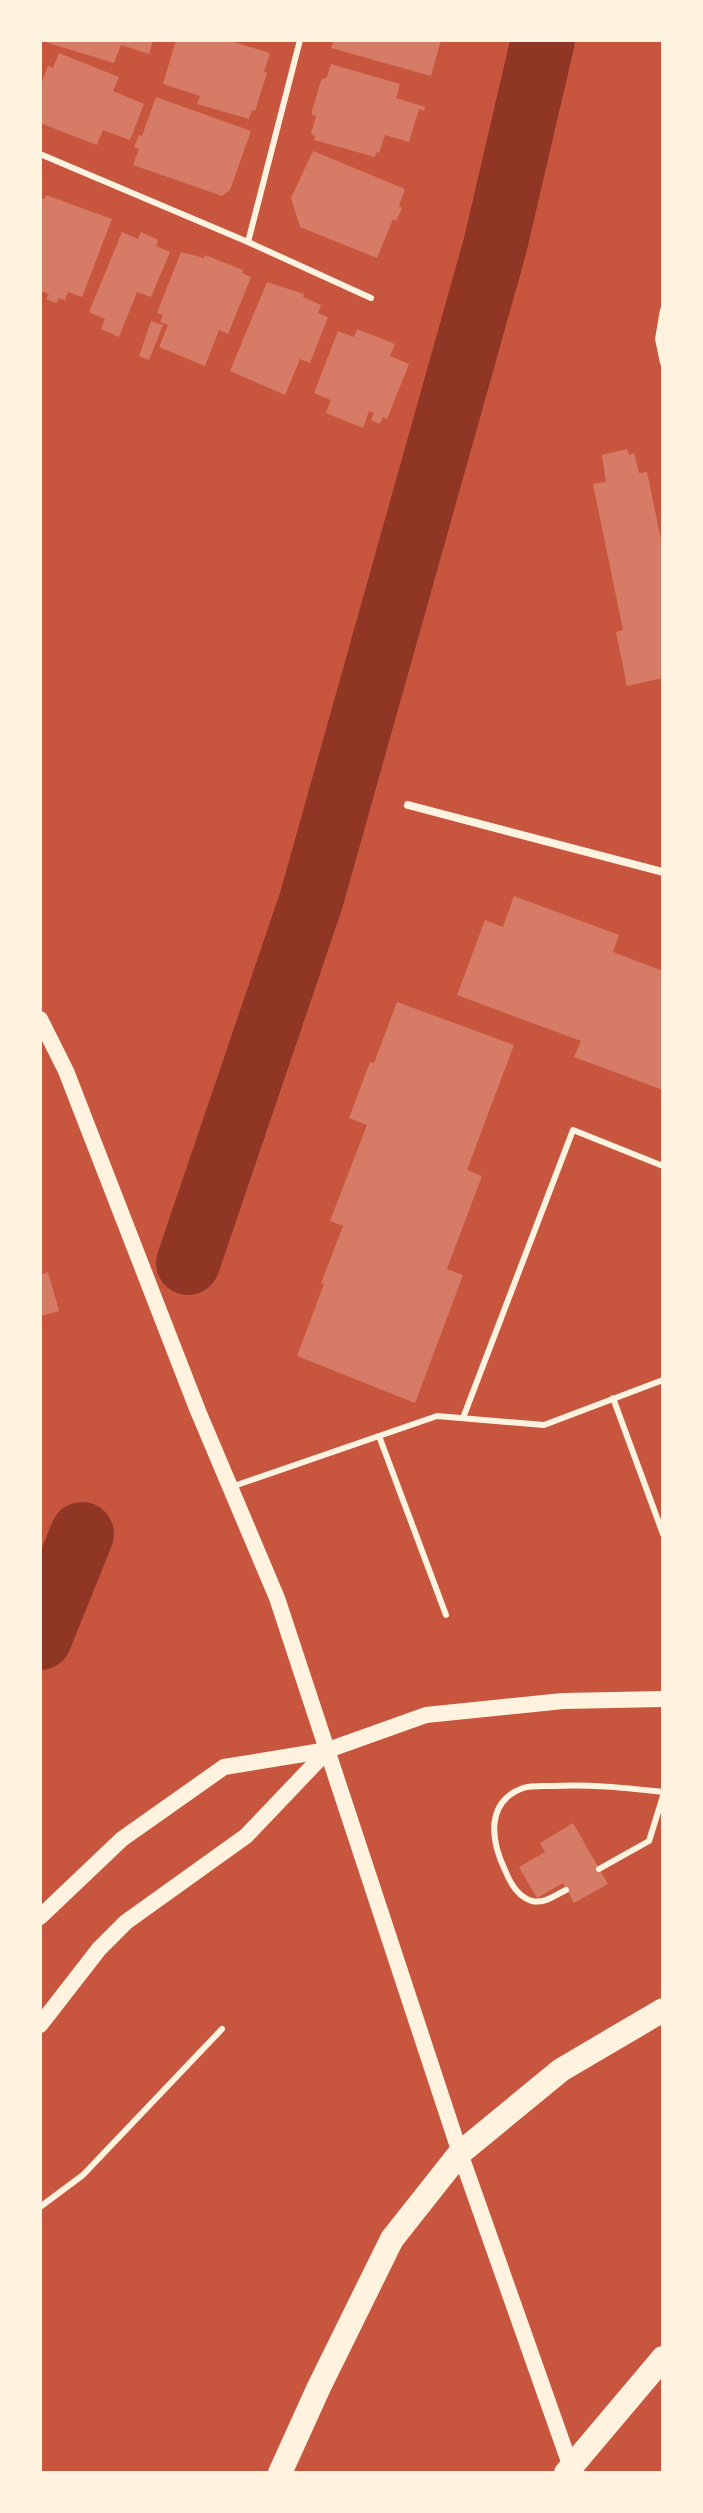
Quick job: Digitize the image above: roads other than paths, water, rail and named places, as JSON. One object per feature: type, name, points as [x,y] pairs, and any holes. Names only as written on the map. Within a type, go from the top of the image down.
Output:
[{"type":"highway","points":[[280,2473],[392,2239],[460,2153],[561,2070],[663,2010]]},
{"type":"highway","points":[[566,2473],[663,2358]]},
{"type":"main road","points":[[40,1019],[66,1071],[277,1598],[460,2153],[573,2473]]},
{"type":"main road","points":[[40,1917],[122,1839],[224,1767],[328,1750],[426,1715],[563,1701],[663,1699]]},
{"type":"main road","points":[[40,2025],[99,1949],[126,1922],[246,1836],[328,1750]]},
{"type":"street","points":[[408,805],[663,872]]},
{"type":"lane","points":[[248,242],[300,40]]},
{"type":"lane","points":[[40,154],[371,298]]},
{"type":"lane","points":[[663,310],[658,339],[663,363]]},
{"type":"lane","points":[[463,1418],[573,1130],[663,1166]]},
{"type":"lane","points":[[231,1488],[437,1416],[544,1425],[663,1380]]},
{"type":"lane","points":[[613,1398],[663,1534]]},
{"type":"lane","points":[[379,1436],[446,1615]]},
{"type":"lane","points":[[566,1890],[535,1902],[524,1897],[512,1885],[496,1852],[492,1831],[496,1812],[508,1797],[524,1787],[596,1784],[663,1794],[649,1841],[599,1869]]},
{"type":"lane","points":[[40,2207],[83,2175],[222,2029]]},
{"type":"waterway","points":[[188,1263],[311,901],[495,246],[543,40]]},
{"type":"waterway","points":[[40,1638],[82,1534]]}]
